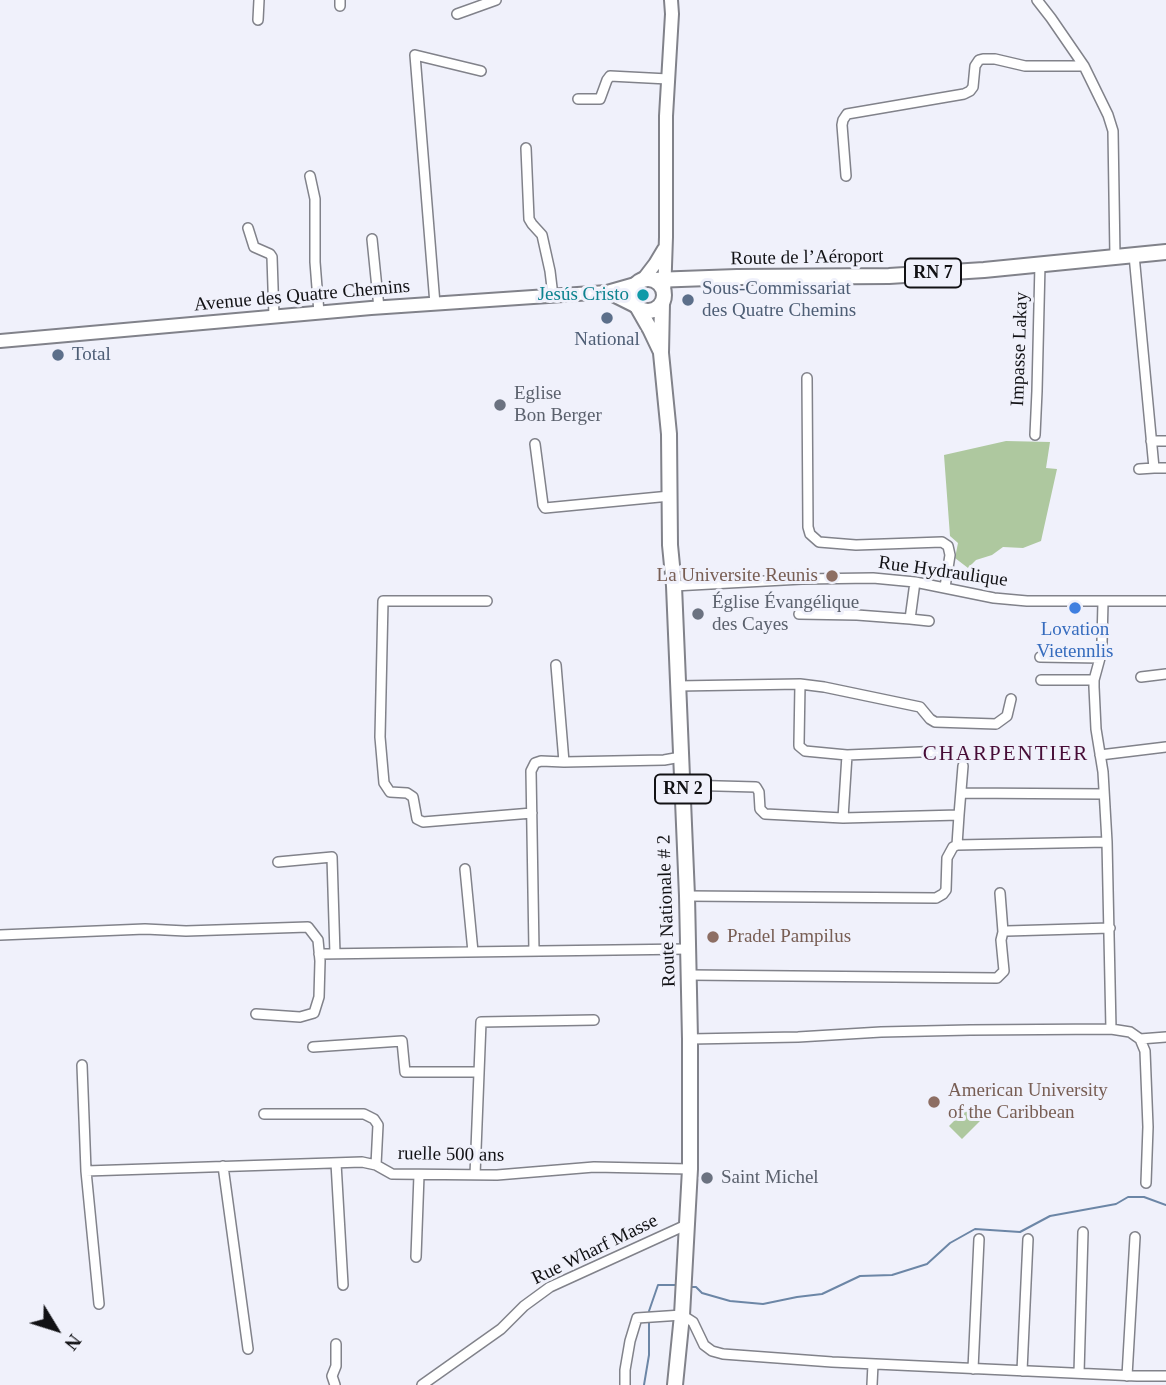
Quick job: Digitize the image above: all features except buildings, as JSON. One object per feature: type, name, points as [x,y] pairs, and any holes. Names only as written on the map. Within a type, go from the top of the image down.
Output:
[{"type":"main road","points":[[637,307],[632,296],[649,281],[666,246],[666,117],[671,0]]},
{"type":"main road","points":[[649,281],[666,246]]},
{"type":"main road","name":"Route de l’Aéroport","points":[[649,281],[737,277],[889,276],[1166,251]]},
{"type":"main road","name":"Route de l’Aéroport","points":[[663,300],[679,287],[699,279]]},
{"type":"main road","points":[[607,292],[645,311],[653,311],[663,300],[661,286],[649,281]]},
{"type":"main road","name":"Avenue des Quatre Chemins","points":[[0,341],[379,308],[607,292],[649,281]]},
{"type":"main road","name":"Route Nationale # 2","points":[[663,300],[661,353],[669,434],[670,545],[687,896],[690,1039],[690,1169],[682,1315],[674,1385]]},
{"type":"main road","name":"Route Nationale # 2","points":[[637,307],[661,353]]},
{"type":"street","points":[[258,19],[259,0]]},
{"type":"street","points":[[457,14],[496,0]]},
{"type":"street","points":[[1037,0],[1084,66],[1113,131],[1115,257]]},
{"type":"street","points":[[435,304],[415,55],[481,71]]},
{"type":"street","points":[[846,176],[842,125],[847,114],[964,94],[973,87],[975,66],[983,59],[1025,66],[1084,66]]},
{"type":"street","points":[[578,99],[600,99],[610,76],[668,79]]},
{"type":"street","points":[[526,148],[529,219],[542,234],[553,296]]},
{"type":"street","points":[[310,176],[315,199],[315,262],[319,313]]},
{"type":"street","points":[[247,228],[253,246],[272,257],[274,317]]},
{"type":"street","points":[[372,239],[379,308]]},
{"type":"street","points":[[1134,255],[1154,468]]},
{"type":"street","name":"Impasse Lakay","points":[[1035,435],[1040,264]]},
{"type":"street","points":[[807,378],[810,534],[818,542],[856,545],[942,542],[948,546],[950,555],[945,587]]},
{"type":"street","points":[[1151,441],[1166,441]]},
{"type":"street","points":[[535,444],[545,508],[670,496]]},
{"type":"street","points":[[1139,469],[1166,468]]},
{"type":"street","name":"Rue Hydraulique","points":[[674,586],[861,578],[915,582],[994,598],[1027,601],[1166,601]]},
{"type":"street","points":[[909,619],[915,582]]},
{"type":"street","points":[[487,601],[383,601],[380,737],[384,783],[390,792],[407,793],[413,797],[417,819],[423,822],[532,813]]},
{"type":"street","points":[[1103,602],[1102,642],[1094,680],[1107,842],[1111,1029]]},
{"type":"street","points":[[799,614],[857,615],[929,621]]},
{"type":"street","points":[[1040,657],[1100,659]]},
{"type":"street","points":[[556,665],[564,762]]},
{"type":"street","points":[[1141,677],[1166,674]]},
{"type":"street","points":[[1041,680],[1094,680]]},
{"type":"street","points":[[800,684],[799,746],[802,749],[847,755],[944,751]]},
{"type":"street","points":[[677,686],[800,684],[824,687],[920,707],[935,723],[996,724],[1007,716],[1012,699]]},
{"type":"street","points":[[1100,755],[1166,747]]},
{"type":"street","points":[[844,818],[847,755]]},
{"type":"street","points":[[534,951],[532,766],[541,761],[664,760],[681,757]]},
{"type":"street","points":[[957,845],[963,766]]},
{"type":"street","points":[[682,785],[753,786],[758,789],[760,809],[765,814],[844,818],[959,815]]},
{"type":"street","points":[[961,793],[1104,794]]},
{"type":"street","points":[[687,896],[936,898],[946,890],[947,858],[957,845],[1107,842]]},
{"type":"street","points":[[278,862],[332,857],[335,954]]},
{"type":"street","points":[[465,869],[472,951]]},
{"type":"street","points":[[688,975],[997,978],[1004,971],[1000,893]]},
{"type":"street","points":[[0,935],[145,929],[186,932],[307,927],[318,940],[320,954],[319,997],[314,1013],[300,1017],[256,1014]]},
{"type":"street","points":[[1003,932],[1110,928]]},
{"type":"street","points":[[320,954],[688,949]]},
{"type":"street","points":[[475,1175],[481,1022],[594,1020]]},
{"type":"street","points":[[690,1039],[894,1032],[1111,1029],[1130,1031],[1140,1038],[1166,1037]]},
{"type":"street","points":[[1140,1038],[1144,1051],[1148,1115],[1146,1183]]},
{"type":"street","points":[[313,1047],[402,1041],[404,1072],[479,1072]]},
{"type":"street","points":[[82,1065],[86,1171],[99,1304]]},
{"type":"street","points":[[264,1114],[364,1114],[374,1119],[378,1125],[376,1165]]},
{"type":"street","name":"ruelle 500 ans","points":[[86,1171],[362,1162],[376,1165],[392,1174],[419,1175],[475,1175],[594,1167],[690,1169]]},
{"type":"street","points":[[336,1163],[343,1284]]},
{"type":"street","points":[[223,1166],[248,1349]]},
{"type":"street","points":[[416,1257],[419,1175]]},
{"type":"street","name":"Rue Wharf Masse","points":[[422,1385],[501,1329],[524,1306],[550,1287],[686,1225]]},
{"type":"street","points":[[1079,1373],[1083,1231]]},
{"type":"street","points":[[1134,1379],[1135,1237]]},
{"type":"street","points":[[973,1369],[979,1239]]},
{"type":"street","points":[[1022,1371],[1028,1239]]},
{"type":"street","points":[[625,1385],[630,1341],[637,1318],[682,1315],[693,1322],[704,1345],[723,1354],[1079,1373],[1134,1379],[1166,1376]]},
{"type":"street","points":[[335,1385],[332,1377],[336,1366],[336,1343]]},
{"type":"street","points":[[872,1385],[873,1364]]},
{"type":"street","points":[[1061,1372],[1061,1385]]},
{"type":"green space","points":[[1006,441],[1050,442],[1046,468],[1057,469],[1041,541],[1023,548],[1003,547],[992,555],[976,560],[968,568],[955,558],[958,543],[950,536],[944,455]]},
{"type":"green space","points":[[971,1104],[984,1117],[962,1139],[949,1126]]},
{"type":"waterway","points":[[690,1287],[730,1301],[763,1304],[822,1294],[860,1276],[892,1275],[927,1264],[950,1243],[975,1229],[1020,1232],[1050,1216],[1116,1204],[1128,1197],[1144,1197],[1166,1205]]},
{"type":"waterway","points":[[649,1311],[658,1285],[676,1285]]},
{"type":"waterway","points":[[644,1385],[649,1355],[649,1322]]},
{"type":"place","name":"Jesús Cristo","points":[[643,295]]},
{"type":"place","name":"Sous-Commissariat des Quatre Chemins","points":[[688,300]]},
{"type":"place","name":"National","points":[[607,318]]},
{"type":"place","name":"Total","points":[[58,355]]},
{"type":"place","name":"Eglise Bon Berger","points":[[500,405]]},
{"type":"place","name":"La Universite Reunis","points":[[832,576]]},
{"type":"place","name":"Lovation Vietennlis","points":[[1075,608]]},
{"type":"place","name":"Église Évangélique des Cayes","points":[[698,614]]},
{"type":"place","name":"Pradel Pampilus","points":[[713,937]]},
{"type":"place","name":"American University of the Caribbean","points":[[934,1102]]},
{"type":"place","name":"Saint Michel","points":[[707,1178]]},
{"type":"district","name":"CHARPENTIER","points":[[1006,754]]}]
